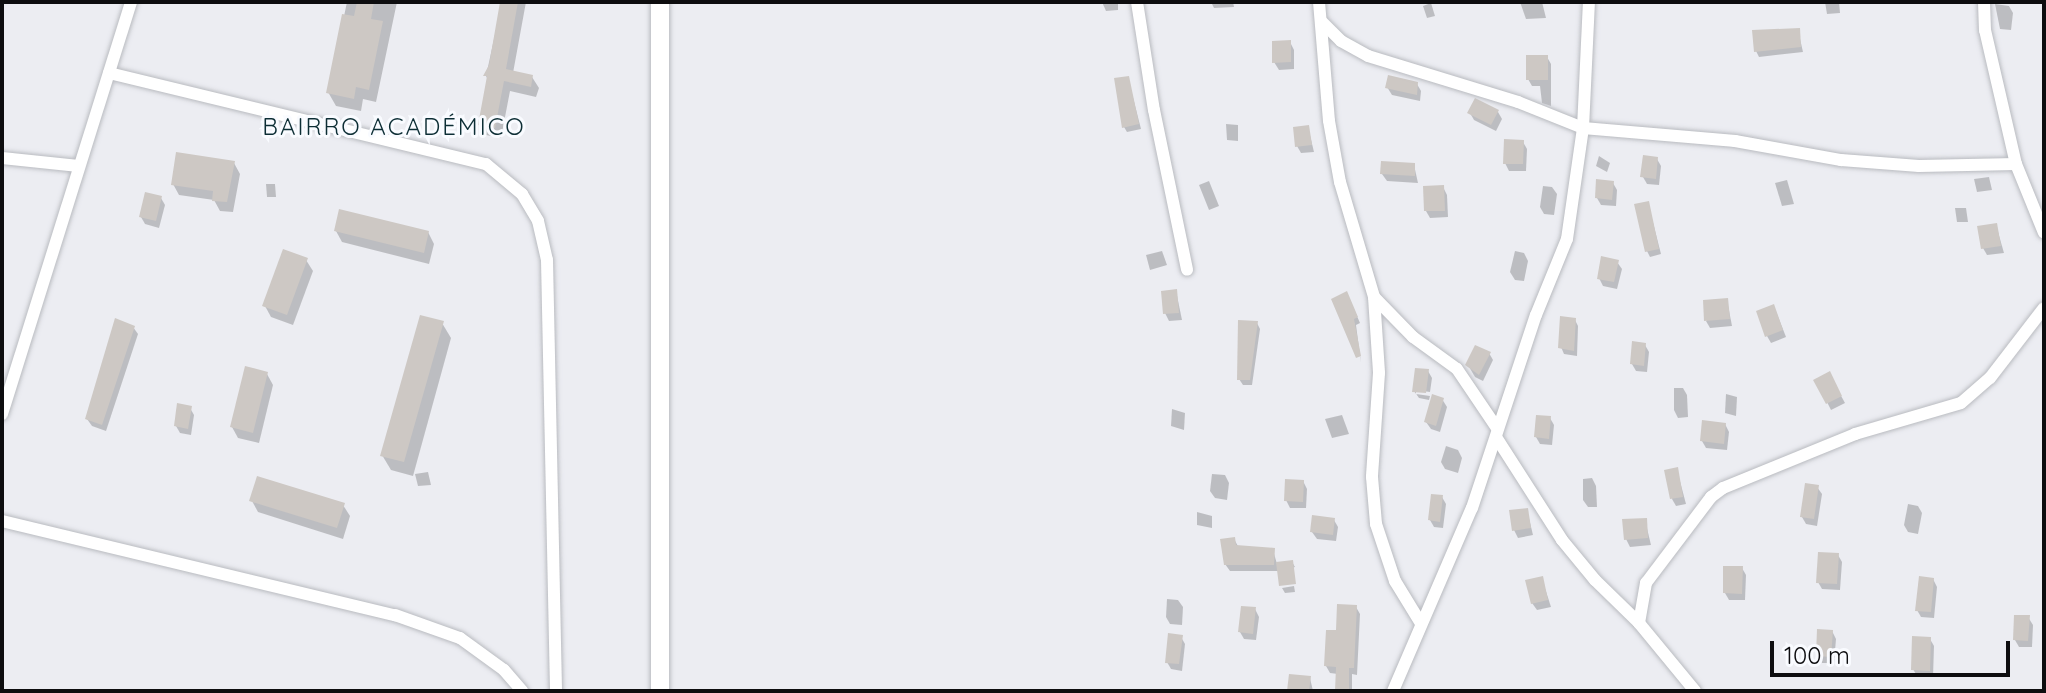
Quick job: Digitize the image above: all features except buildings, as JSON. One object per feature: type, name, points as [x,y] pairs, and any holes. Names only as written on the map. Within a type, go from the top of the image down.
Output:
[{"type":"street","points":[[2,414],[131,2]]},
{"type":"street","points":[[660,2],[660,691]]},
{"type":"street","points":[[1137,2],[1154,110],[1187,270]]},
{"type":"street","points":[[1319,2],[1332,136],[1340,182],[1374,297],[1379,373],[1372,477],[1376,524],[1395,581],[1420,622]]},
{"type":"street","points":[[1393,691],[1420,622],[1472,508],[1496,432],[1567,239],[1583,128],[1589,2]]},
{"type":"street","points":[[1984,2],[1985,30],[2016,164],[2044,233]]},
{"type":"street","points":[[1322,22],[1341,41],[1368,56],[1518,102],[1583,128],[1735,141],[1841,160],[1919,166],[2016,164]]},
{"type":"street","points":[[109,73],[486,164],[522,194],[538,221],[547,260],[556,691]]},
{"type":"street","points":[[2,158],[79,166]]},
{"type":"street","points":[[1374,297],[1413,337],[1457,369],[1562,540],[1595,580],[1639,623],[1695,691]]},
{"type":"street","points":[[1639,623],[1646,583],[1711,497],[1723,488],[1855,434],[1961,403],[1981,388],[2044,308]]},
{"type":"street","points":[[2,521],[395,615],[460,638],[504,670],[522,691]]},
{"type":"district","name":"BAIRRO ACADÉMICO","points":[[394,127]]}]
